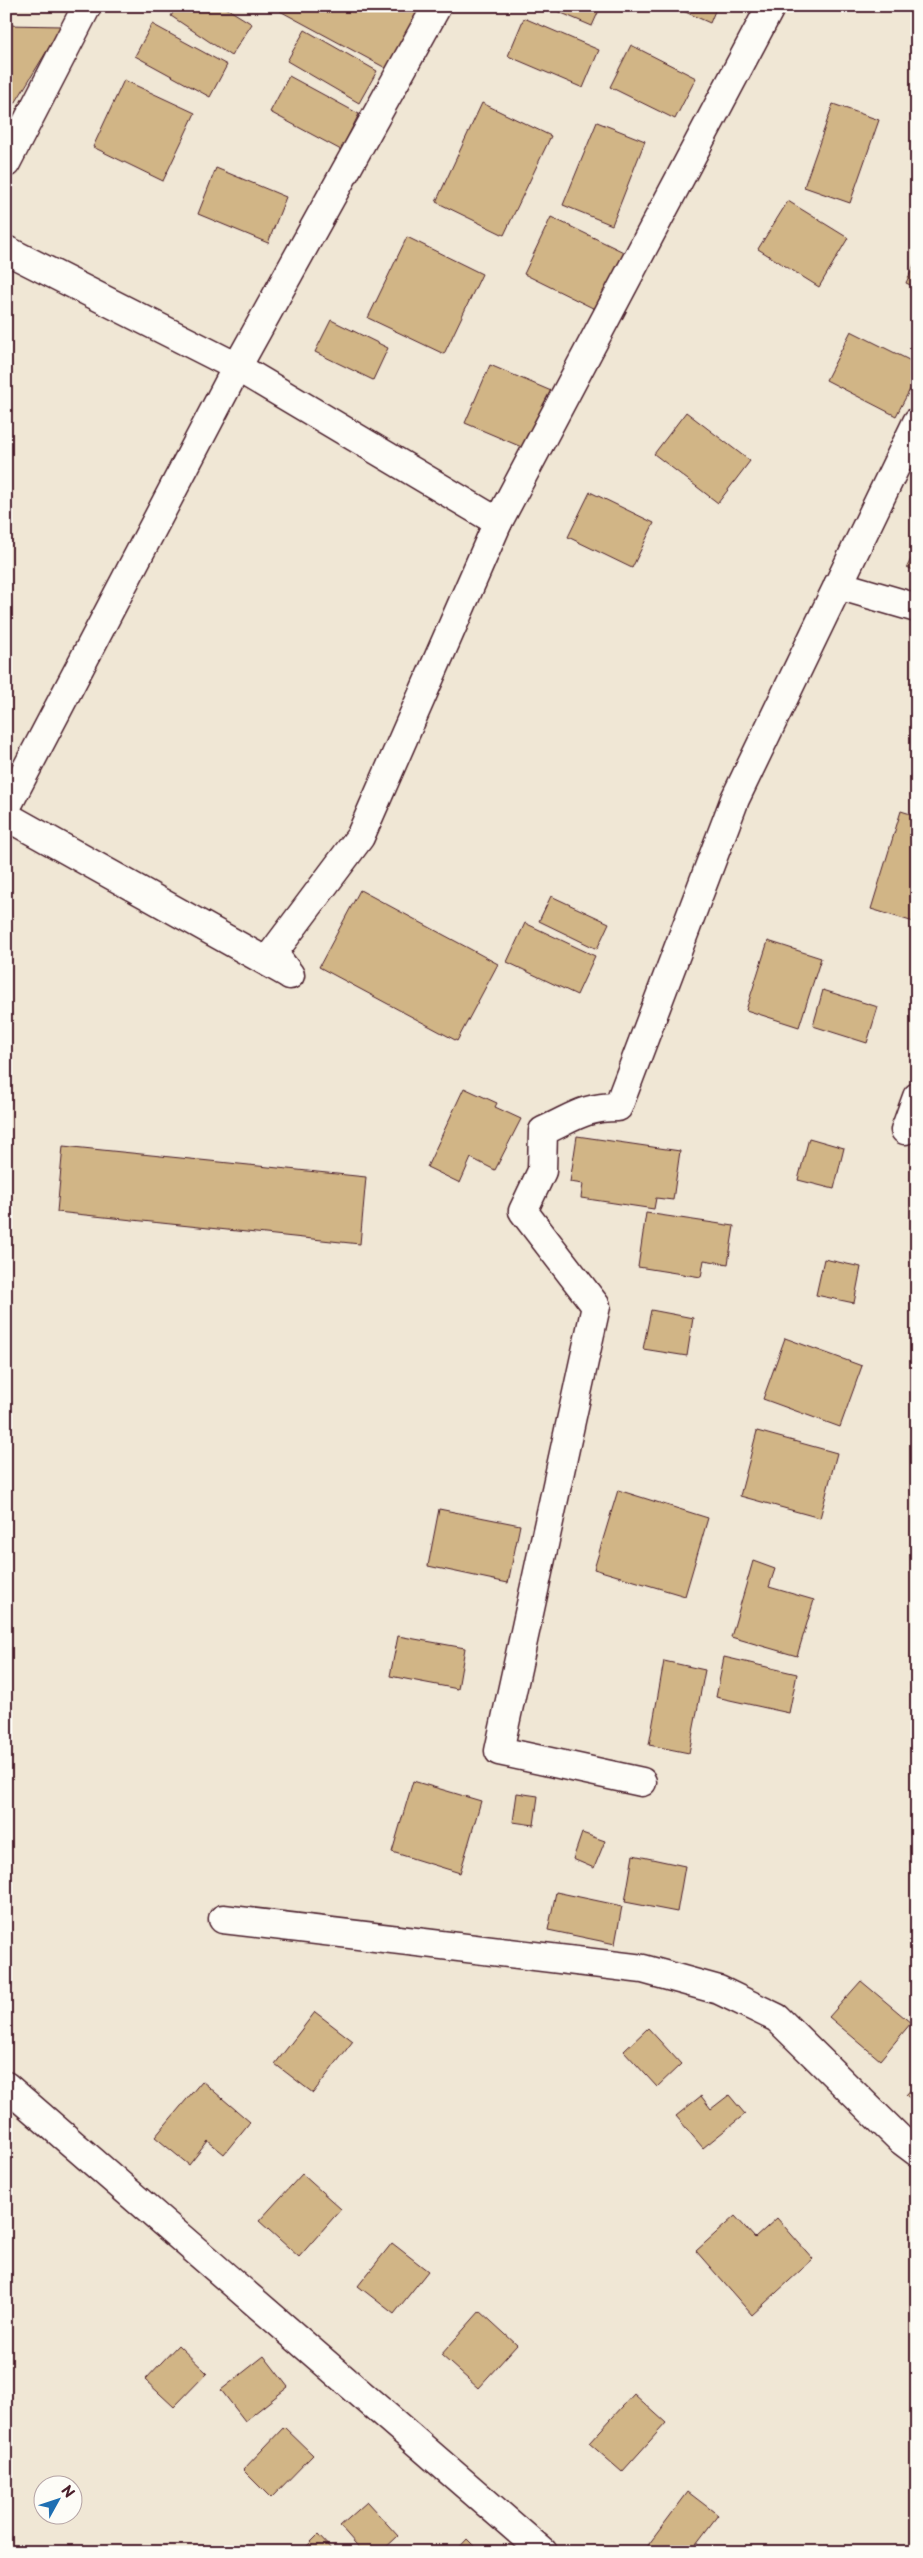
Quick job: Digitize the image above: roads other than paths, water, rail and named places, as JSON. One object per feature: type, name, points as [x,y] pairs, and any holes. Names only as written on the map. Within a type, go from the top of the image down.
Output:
[{"type":"street","points":[[6,163],[86,6]]},
{"type":"street","points":[[6,808],[236,367],[437,6]]},
{"type":"street","points":[[6,816],[290,975],[273,954],[360,837],[498,522],[772,6]]},
{"type":"street","points":[[6,250],[236,367],[498,522]]},
{"type":"street","points":[[642,1782],[498,1751],[596,1306],[523,1211],[542,1171],[543,1131],[574,1114],[597,1107],[618,1107],[735,799],[917,422]]},
{"type":"street","points":[[838,585],[917,608]]},
{"type":"street","points":[[906,1130],[917,1097]]},
{"type":"street","points":[[223,1919],[642,1969],[719,1990],[777,2018],[901,2140],[917,2152]]},
{"type":"street","points":[[6,2086],[543,2552]]}]
